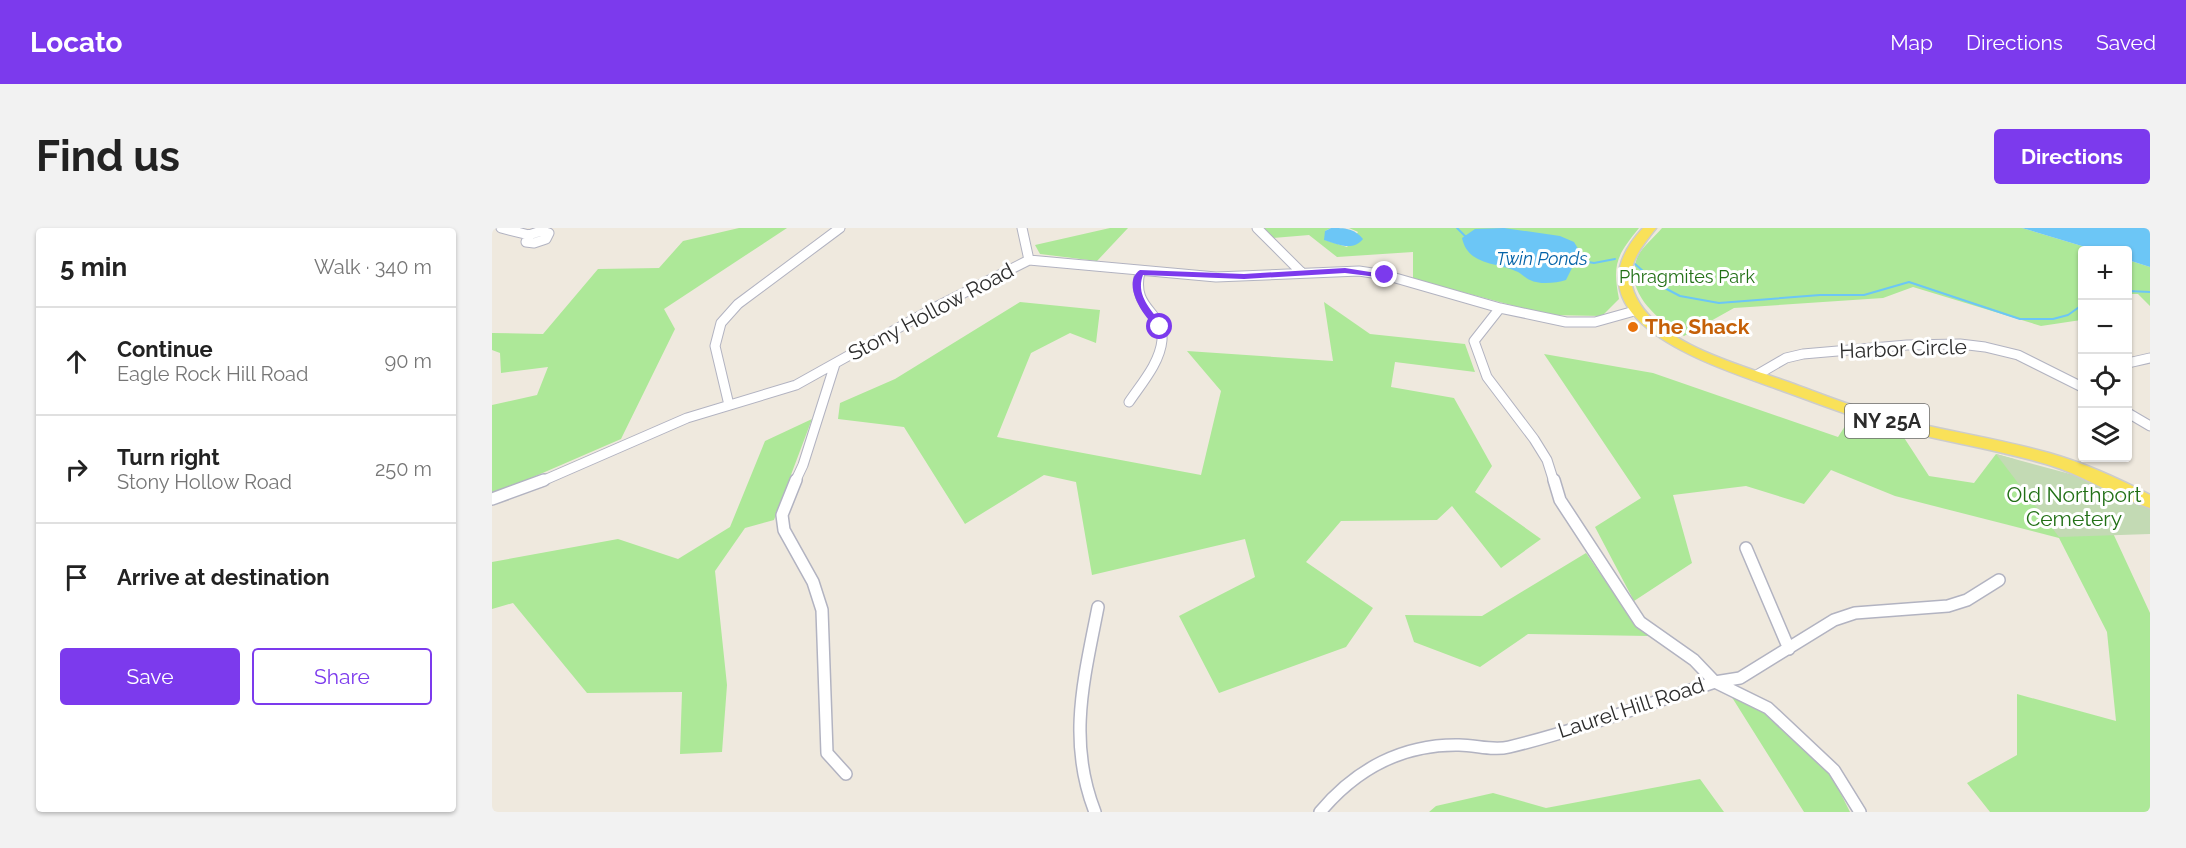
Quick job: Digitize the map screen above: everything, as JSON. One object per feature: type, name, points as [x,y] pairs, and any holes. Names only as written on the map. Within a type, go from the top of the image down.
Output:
[{"type":"main road","name":"NY 25A","points":[[1650,228],[1628,254],[1626,290],[1638,310],[1660,333],[1683,347],[1755,376],[1867,416],[2051,460],[2094,475],[2150,502]]},
{"type":"street","points":[[501,228],[529,235]]},
{"type":"street","points":[[729,405],[715,345],[724,320],[739,303],[778,275],[802,252],[840,228]]},
{"type":"street","points":[[1022,228],[1029,260]]},
{"type":"street","points":[[1257,228],[1302,273]]},
{"type":"street","name":"Stony Hollow Road","points":[[492,499],[547,479],[687,418],[796,385],[934,308],[1029,260],[1140,272],[1216,277],[1352,270],[1385,275],[1500,308],[1566,322],[1595,322],[1638,310]]},
{"type":"street","points":[[1130,402],[1158,355],[1162,336],[1154,316],[1137,296],[1135,285],[1140,272]]},
{"type":"street","name":"Laurel Hill Road","points":[[1320,812],[1344,786],[1389,756],[1408,750],[1457,744],[1505,748],[1715,681],[1694,660],[1640,622],[1560,500],[1547,460],[1534,439],[1487,378],[1474,339],[1500,308]]},
{"type":"street","name":"Harbor Circle","points":[[1755,376],[1786,358],[1803,354],[1968,345],[2024,358],[2078,385]]},
{"type":"street","points":[[2132,362],[2150,358]]},
{"type":"street","points":[[834,364],[803,465],[784,502],[782,515],[784,530],[813,582],[822,610],[825,636],[823,667],[827,753],[846,774]]},
{"type":"street","points":[[2132,416],[2150,426]]},
{"type":"street","points":[[1746,548],[1789,649]]},
{"type":"street","points":[[1715,681],[1740,678],[1834,620],[1855,614],[1948,606],[1967,600],[1999,580]]},
{"type":"street","points":[[1095,812],[1083,780],[1079,742],[1084,686],[1098,607]]},
{"type":"street","points":[[1715,681],[1768,708],[1834,770],[1860,812]]},
{"type":"green space","points":[[739,228],[787,228],[664,309],[675,329],[621,439],[492,495],[492,405],[537,395],[548,367],[501,373],[500,353],[492,350],[492,333],[543,334],[598,269],[659,268],[683,241]]},
{"type":"green space","points":[[1110,228],[1128,228],[1097,261],[1040,254],[1035,245]]},
{"type":"green space","points":[[1262,228],[1331,228],[1325,231],[1325,240],[1347,247],[1358,232],[1349,228],[1639,228],[1618,260],[1616,277],[1619,299],[1602,316],[1549,315],[1413,279],[1413,252],[1337,257],[1309,235],[1273,238]]},
{"type":"green space","name":"Phragmites Park","points":[[1662,228],[2022,228],[2082,246],[2078,246],[2078,320],[2041,326],[1913,287],[1883,298],[1734,308],[1684,336],[1655,315],[1640,296],[1635,285],[1634,273],[1636,261],[1643,248]]},
{"type":"green space","points":[[2132,261],[2150,267],[2150,306],[2138,294],[2132,294]]},
{"type":"green space","points":[[1020,302],[1100,310],[1096,343],[1070,333],[1031,353],[997,437],[1201,475],[1221,391],[1187,351],[1333,361],[1324,302],[1370,334],[1465,344],[1475,372],[1395,362],[1391,387],[1454,398],[1492,466],[1475,492],[1541,539],[1501,568],[1452,506],[1437,520],[1341,521],[1306,562],[1373,608],[1346,647],[1219,693],[1179,616],[1255,577],[1245,539],[1092,575],[1076,482],[1044,475],[965,524],[904,427],[838,419],[840,403],[895,379]]},
{"type":"green space","points":[[1544,354],[1653,373],[1838,437],[1849,420],[1901,433],[1929,476],[1974,483],[1996,454],[2014,459],[2112,531],[2150,613],[2150,812],[1990,812],[1967,783],[2017,755],[2017,694],[2116,721],[2107,632],[2059,538],[1895,496],[1831,470],[1804,504],[1746,486],[1673,495],[1692,563],[1634,601],[1595,527],[1641,498]]},
{"type":"green space","points":[[812,419],[774,520],[745,528],[715,571],[727,685],[722,752],[680,754],[682,692],[587,693],[513,603],[492,609],[492,562],[618,539],[678,559],[730,527],[765,441]]},
{"type":"green space","name":"Old Northport Cemetery","points":[[1996,454],[2074,475],[2150,509],[2150,534],[2059,537]]},
{"type":"green space","points":[[1586,553],[1635,624],[1649,636],[1528,634],[1480,667],[1414,642],[1405,615],[1482,616]]},
{"type":"green space","points":[[1728,691],[1768,715],[1833,778],[1850,812],[1804,812]]},
{"type":"green space","points":[[1700,779],[1724,812],[1429,812],[1436,806],[1493,793],[1546,808]]},
{"type":"water","points":[[1331,228],[1349,229],[1363,239],[1350,246],[1324,240],[1325,231]]},
{"type":"water","name":"Twin Ponds","points":[[1504,228],[1560,236],[1574,242],[1580,252],[1566,280],[1548,283],[1534,282],[1518,272],[1484,262],[1470,254],[1465,247],[1462,238],[1475,229]]},
{"type":"water","points":[[2022,228],[2150,228],[2150,267],[2132,261],[2132,246],[2082,246]]},
{"type":"waterway","points":[[1457,228],[1467,238]]},
{"type":"waterway","points":[[1576,260],[1594,263],[1615,259]]},
{"type":"waterway","points":[[1635,264],[1659,285],[1680,296],[1719,303],[1820,295],[1864,295],[1909,282],[2020,319],[2053,319],[2068,315],[2078,308]]},
{"type":"waterway","points":[[2132,291],[2150,292]]},
{"type":"place","name":"The Shack","points":[[1633,327]]},
{"type":"route","points":[[1160,327],[1137,296],[1135,285],[1140,272],[1244,277],[1345,270],[1385,275]]}]
